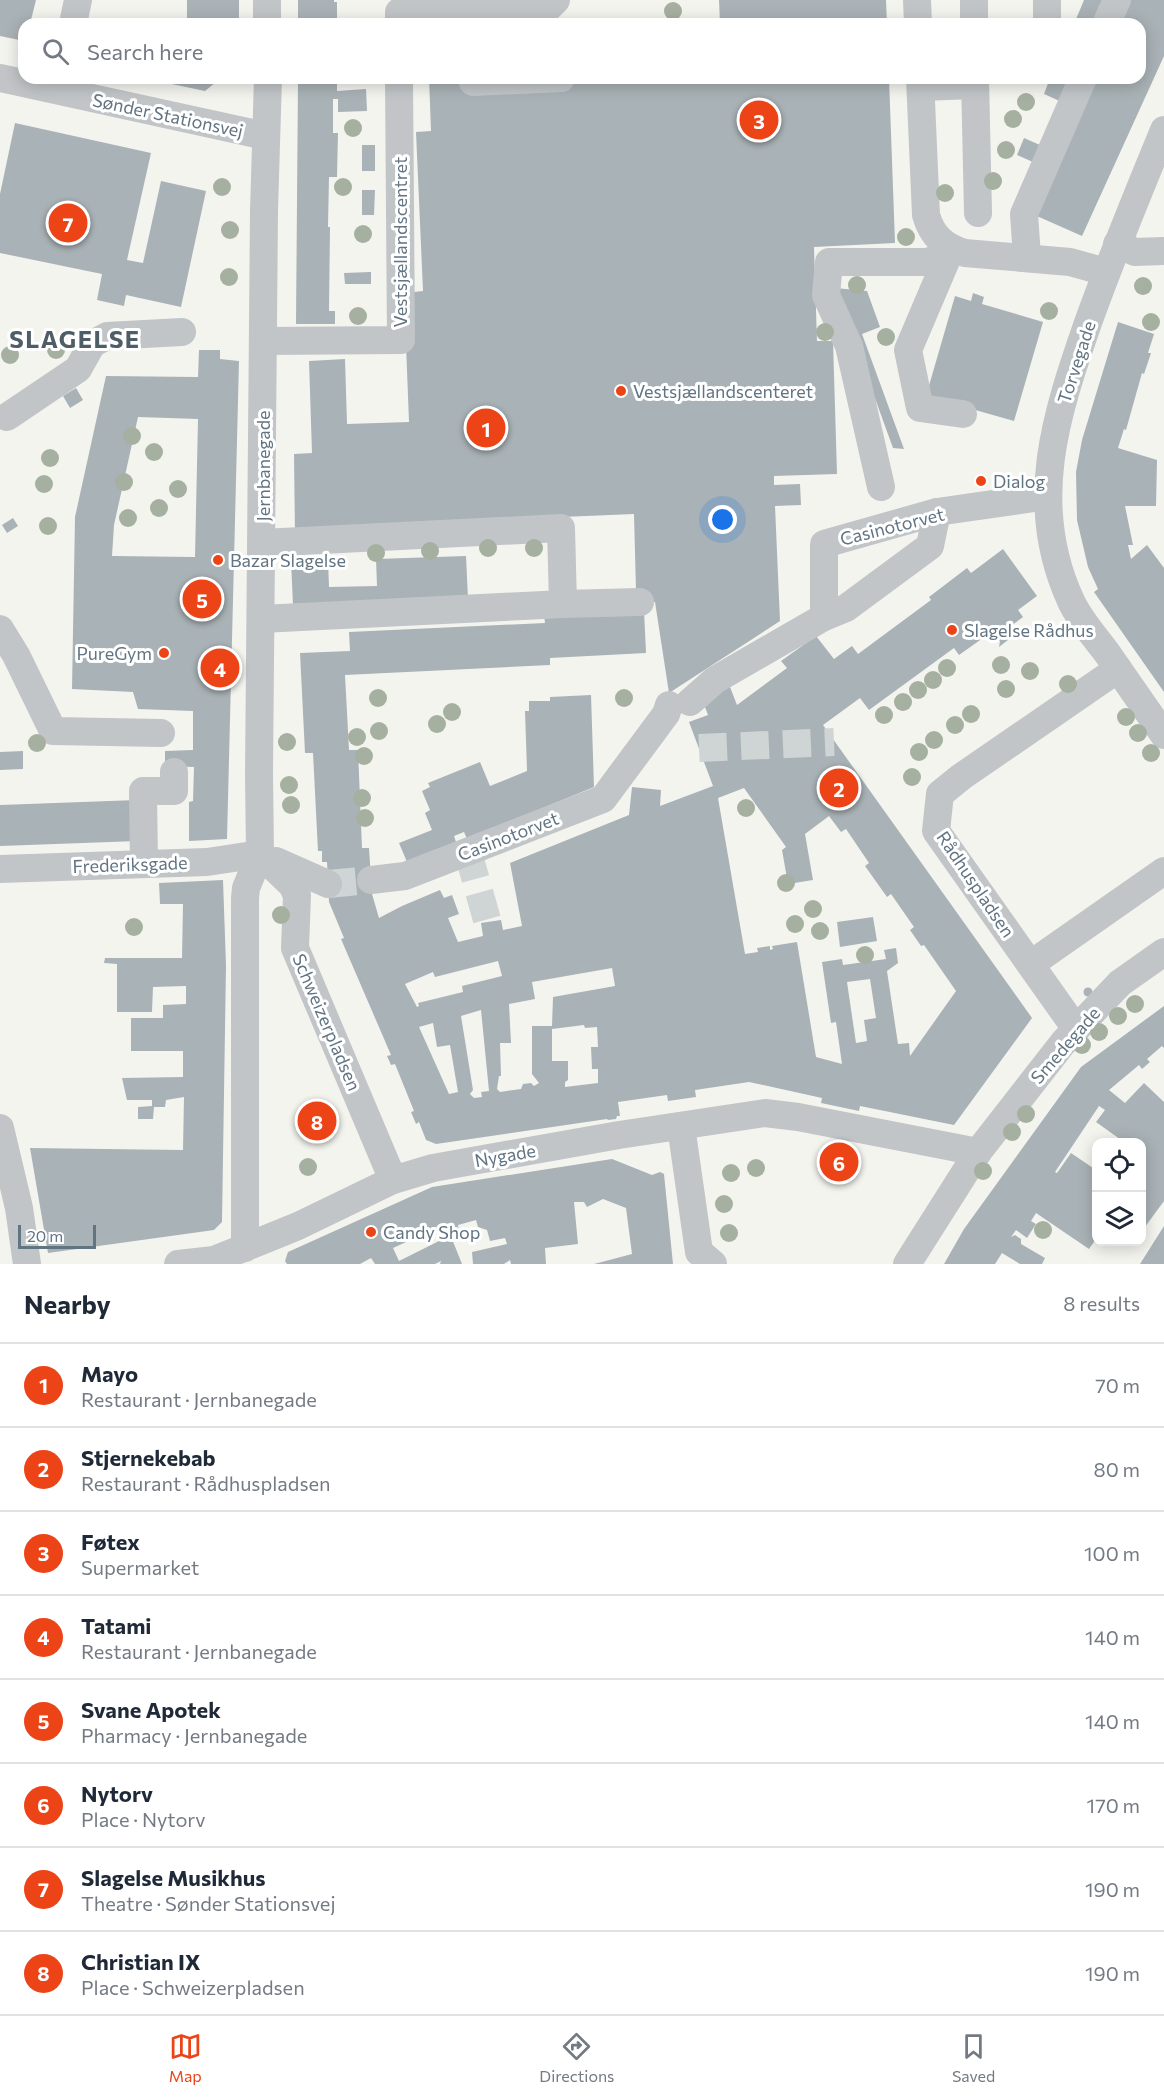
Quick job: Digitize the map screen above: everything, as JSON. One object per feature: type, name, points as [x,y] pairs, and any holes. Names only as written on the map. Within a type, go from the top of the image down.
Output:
[{"type":"street","points":[[74,18],[78,0]]},
{"type":"street","points":[[267,0],[267,18]]},
{"type":"street","points":[[917,0],[918,18]]},
{"type":"street","points":[[974,0],[974,18]]},
{"type":"street","points":[[1047,0],[1047,18]]},
{"type":"street","points":[[1110,18],[1117,0]]},
{"type":"street","points":[[399,18],[399,12],[474,5],[543,3]]},
{"type":"street","name":"Sønder Stationsvej","points":[[0,78],[18,80]]},
{"type":"street","name":"Sønder Stationsvej","points":[[59,84],[266,136]]},
{"type":"street","name":"Jernbanegade","points":[[260,854],[263,341],[268,84]]},
{"type":"street","name":"Vestsjællandscentret","points":[[263,341],[401,340],[399,84]]},
{"type":"street","points":[[921,84],[926,215],[930,229],[950,252]]},
{"type":"street","points":[[975,84],[978,213]]},
{"type":"street","points":[[1027,257],[1024,214],[1080,84]]},
{"type":"street","name":"Torvegade","points":[[1118,669],[1072,603],[1056,562],[1050,532],[1048,496],[1052,442],[1065,388],[1106,272],[1164,130]]},
{"type":"street","points":[[1117,244],[1135,252],[1164,251]]},
{"type":"street","points":[[950,252],[908,350],[920,408],[963,414]]},
{"type":"street","points":[[881,487],[849,346],[826,295],[829,262],[927,261],[950,252],[1070,261],[1106,272]]},
{"type":"street","points":[[2,418],[78,369],[92,344],[107,336],[182,332]]},
{"type":"street","name":"Casinotorvet","points":[[371,880],[405,876],[603,799],[666,714],[715,680],[824,617],[824,544],[937,512],[1048,496]]},
{"type":"street","points":[[824,617],[846,608],[930,546],[937,512]]},
{"type":"street","points":[[262,543],[561,528],[563,604]]},
{"type":"street","points":[[261,619],[640,602]]},
{"type":"street","points":[[0,629],[16,655],[53,730],[161,733]]},
{"type":"street","points":[[1118,669],[1164,735]]},
{"type":"street","name":"Rådhuspladsen","points":[[1076,1029],[936,831],[940,794],[960,777],[1118,669]]},
{"type":"street","points":[[144,863],[143,791],[174,791],[174,772]]},
{"type":"street","points":[[254,1256],[246,888],[260,854],[328,884]]},
{"type":"street","name":"Frederiksgade","points":[[0,868],[207,862],[260,854]]},
{"type":"street","name":"Schweizerpladsen","points":[[260,854],[292,885],[297,895],[295,948],[393,1180]]},
{"type":"street","points":[[1031,964],[1164,871]]},
{"type":"street","name":"Smedegade","points":[[907,1264],[978,1152],[1063,1042],[1120,983],[1164,952]]},
{"type":"street","name":"Nygade","points":[[393,1180],[433,1168],[618,1135],[765,1113],[798,1117],[978,1152]]},
{"type":"street","points":[[681,1126],[699,1252],[713,1264]]},
{"type":"street","points":[[0,1128],[19,1208],[27,1264]]},
{"type":"street","points":[[178,1264],[254,1256],[298,1226],[393,1180]]},
{"type":"building","points":[[0,0],[36,0],[32,18],[18,18],[18,40],[0,36]]},
{"type":"building","points":[[187,0],[239,0],[239,18],[187,18]]},
{"type":"building","points":[[298,0],[334,0],[337,2],[337,18],[298,18]]},
{"type":"building","points":[[719,0],[886,0],[887,18],[720,18]]},
{"type":"building","points":[[1084,0],[1108,0],[1100,18],[1076,18]]},
{"type":"building","points":[[1127,0],[1164,0],[1164,56],[1082,236],[1030,213],[1088,84],[1146,84],[1146,18],[1119,18]]},
{"type":"building","points":[[172,84],[214,84],[205,91]]},
{"type":"building","points":[[298,84],[337,84],[337,91],[366,89],[367,111],[338,112],[338,99],[333,99],[333,133],[338,133],[337,177],[329,177],[328,227],[330,227],[329,311],[335,311],[335,324],[296,324]]},
{"type":"building","name":"Vestsjællandscenteret","points":[[429,84],[889,84],[895,243],[814,247],[817,341],[833,341],[837,474],[774,476],[774,485],[800,484],[801,505],[775,506],[780,621],[669,693],[655,602],[644,603],[636,591],[634,514],[327,527],[295,537],[294,454],[312,453],[309,361],[345,359],[347,424],[409,422],[404,293],[423,291],[416,132],[431,131]]},
{"type":"building","points":[[1048,84],[1072,84],[1064,103],[1044,94]]},
{"type":"building","points":[[15,123],[151,153],[127,260],[143,263],[161,181],[206,191],[181,307],[126,295],[124,306],[97,300],[102,274],[0,253],[0,194]]},
{"type":"building","points":[[1024,138],[1040,145],[1033,162],[1017,155]]},
{"type":"building","points":[[362,145],[375,145],[375,171],[362,171]]},
{"type":"building","points":[[362,190],[375,190],[374,215],[362,215]]},
{"type":"building","points":[[371,272],[371,284],[345,284],[344,273]]},
{"type":"building","points":[[835,288],[867,291],[880,327],[862,334],[904,449],[893,448]]},
{"type":"building","points":[[973,293],[984,297],[982,304],[1043,322],[1014,421],[926,396],[955,296],[971,301]]},
{"type":"building","points":[[1118,322],[1154,334],[1148,353],[1151,353],[1144,374],[1142,373],[1126,430],[1124,429],[1118,448],[1157,460],[1156,506],[1125,506],[1133,545],[1128,545],[1131,559],[1147,545],[1164,568],[1164,692],[1094,592],[1098,589],[1088,567],[1077,520],[1076,472],[1082,440]]},
{"type":"building","points":[[199,350],[220,350],[220,359],[239,361],[227,839],[189,841],[189,802],[193,801],[194,767],[165,766],[165,751],[193,750],[193,711],[138,709],[133,692],[72,689],[75,517],[106,376],[198,377]],"holes":[[[138,417],[198,419],[195,557],[112,556],[114,525]]]},
{"type":"building","points":[[76,388],[83,400],[70,408],[63,396]]},
{"type":"building","points":[[13,518],[18,526],[7,533],[2,525]]},
{"type":"building","points":[[1003,549],[1037,596],[1018,610],[1023,617],[1011,626],[1017,633],[999,647],[1000,641],[983,638],[959,655],[954,648],[869,710],[860,698],[823,725],[1032,1018],[954,1125],[860,1106],[859,1111],[821,1103],[822,1098],[749,1082],[695,1090],[696,1097],[668,1101],[667,1095],[618,1102],[620,1116],[616,1119],[436,1144],[426,1140],[419,1122],[416,1124],[411,1112],[414,1111],[395,1064],[391,1065],[387,1056],[391,1055],[341,939],[344,938],[329,902],[327,862],[322,862],[322,851],[318,851],[313,753],[305,753],[300,653],[350,651],[349,632],[545,623],[544,615],[644,610],[646,653],[550,658],[550,665],[345,675],[349,750],[358,750],[362,848],[369,848],[372,894],[379,918],[440,890],[444,898],[452,895],[459,914],[448,918],[458,942],[483,936],[481,923],[501,920],[503,930],[522,926],[510,863],[629,815],[632,787],[661,790],[660,806],[713,786],[689,722],[708,715],[702,699],[730,687],[737,705],[787,668],[781,661],[816,636],[834,659],[852,646],[858,654],[931,600],[929,597],[967,568],[971,573]],"holes":[[[744,788],[786,847],[782,850],[788,884],[813,880],[805,834],[829,816],[841,832],[846,829],[869,863],[865,866],[887,897],[891,894],[914,927],[910,930],[921,946],[924,945],[956,991],[910,1056],[909,1043],[898,1044],[887,971],[898,963],[896,948],[884,950],[886,959],[843,965],[842,959],[822,962],[831,1023],[836,1022],[842,1064],[816,1057],[797,942],[772,946],[773,949],[770,950],[770,946],[757,948],[758,952],[745,954],[718,798]],[[498,961],[502,976],[462,986],[463,992],[418,1003],[417,1007],[405,984],[433,972],[435,977]],[[612,968],[615,986],[553,997],[552,1026],[532,1026],[532,1074],[539,1083],[534,1086],[531,1083],[523,1084],[521,1089],[500,1092],[497,1089],[499,1076],[501,1076],[500,1043],[511,1043],[509,1004],[535,999],[532,982]],[[870,979],[876,1018],[864,1020],[867,1041],[856,1043],[847,982]],[[481,1010],[489,1091],[481,1092],[482,1097],[474,1098],[470,1094],[473,1090],[461,1016]],[[433,1023],[437,1047],[450,1045],[458,1092],[449,1094],[419,1027]],[[584,1025],[585,1028],[597,1027],[598,1047],[591,1047],[592,1069],[598,1069],[598,1083],[565,1087],[565,1082],[568,1080],[568,1061],[552,1061],[552,1029]]]},
{"type":"building","points":[[466,556],[468,599],[293,605],[291,561],[328,560],[329,587],[377,586],[376,559]]},
{"type":"building","points":[[591,695],[594,787],[467,839],[464,832],[454,836],[456,842],[407,862],[399,843],[432,830],[425,813],[430,810],[422,791],[430,787],[428,783],[480,762],[490,786],[527,771],[525,711],[529,711],[529,701],[550,701],[550,697]]},
{"type":"building","points":[[23,751],[23,769],[0,770],[0,752]]},
{"type":"building","points":[[137,800],[138,841],[0,846],[0,805]]},
{"type":"building","points":[[223,880],[226,965],[222,1222],[214,1230],[48,1253],[30,1148],[183,1150],[184,1097],[166,1100],[165,1107],[154,1107],[153,1119],[138,1119],[138,1107],[152,1106],[152,1100],[127,1100],[122,1078],[183,1077],[183,1051],[131,1051],[131,1018],[163,1018],[163,1005],[186,1004],[186,986],[153,987],[152,1012],[117,1012],[117,964],[104,963],[105,958],[182,958],[183,904],[160,904],[159,883]]},
{"type":"building","points":[[873,917],[877,941],[840,947],[837,922]]},
{"type":"building","points":[[1088,987],[1093,992],[1088,997],[1083,992]]},
{"type":"building","points":[[1164,1006],[1164,1048],[1162,1046],[1147,1059],[1150,1062],[1142,1069],[1139,1065],[1109,1090],[1125,1103],[1144,1083],[1164,1102],[1164,1201],[1146,1226],[1146,1138],[1118,1138],[1096,1122],[1105,1110],[1099,1106],[1055,1172],[1057,1173],[1071,1153],[1092,1167],[1092,1245],[1089,1249],[1036,1213],[1031,1221],[1036,1224],[1027,1238],[1016,1230],[1011,1237],[1015,1235],[1021,1239],[1021,1244],[1045,1258],[1042,1264],[1020,1264],[1002,1253],[995,1264],[944,1264],[964,1229],[1081,1067]]},
{"type":"building","points":[[612,1159],[652,1175],[660,1172],[664,1174],[673,1264],[594,1264],[632,1254],[626,1208],[603,1199],[587,1207],[584,1202],[574,1202],[578,1244],[545,1248],[546,1264],[511,1264],[510,1260],[504,1264],[473,1264],[472,1252],[507,1244],[505,1238],[490,1241],[487,1230],[478,1227],[476,1220],[458,1225],[459,1232],[450,1234],[462,1264],[440,1264],[441,1261],[435,1264],[375,1264],[371,1258],[360,1264],[287,1264],[285,1261],[288,1252],[432,1187]],"holes":[[[437,1228],[443,1239],[399,1261],[393,1248]]]},
{"type":"building","points":[[1164,1226],[1164,1264],[1140,1264]]},
{"type":"tunnel","points":[[699,748],[834,742]]},
{"type":"tunnel","points":[[468,852],[489,927]]},
{"type":"tunnel","points":[[328,884],[371,880]]},
{"type":"place","name":"Føtex","points":[[759,120]]},
{"type":"place","name":"Slagelse Musikhus","points":[[68,223]]},
{"type":"place","name":"Vestsjællandscenteret","points":[[621,391]]},
{"type":"place","name":"Mayo","points":[[486,428]]},
{"type":"place","name":"Dialog","points":[[981,481]]},
{"type":"place","name":"Bazar Slagelse","points":[[218,560]]},
{"type":"place","name":"Svane Apotek","points":[[202,599]]},
{"type":"place","name":"Slagelse Rådhus","points":[[952,630]]},
{"type":"place","name":"PureGym","points":[[164,653]]},
{"type":"place","name":"Tatami","points":[[220,668]]},
{"type":"place","name":"Stjernekebab","points":[[839,788]]},
{"type":"place","name":"Christian IX","points":[[317,1121]]},
{"type":"place","name":"Nytorv","points":[[839,1162]]},
{"type":"place","name":"Candy Shop","points":[[371,1232]]},
{"type":"district","name":"SLAGELSE","points":[[75,338]]}]
